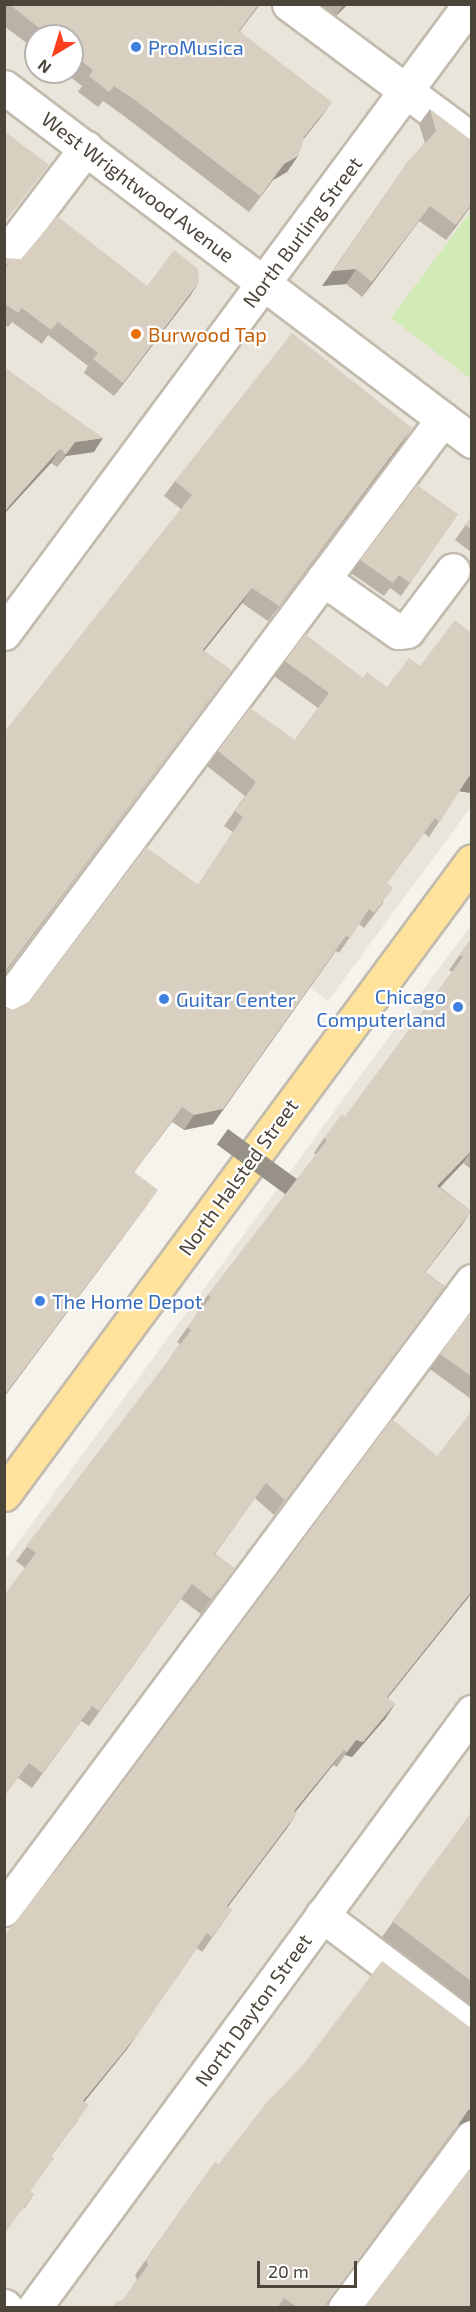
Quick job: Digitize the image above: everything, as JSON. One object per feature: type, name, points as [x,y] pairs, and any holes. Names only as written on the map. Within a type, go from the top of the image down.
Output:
[{"type":"main road","name":"North Halsted Street","points":[[4,1494],[471,861]]},
{"type":"street","points":[[289,4],[471,140]]},
{"type":"street","name":"North Burling Street","points":[[4,633],[470,4]]},
{"type":"street","name":"West Wrightwood Avenue","points":[[4,87],[265,282],[471,441]]},
{"type":"street","points":[[4,256],[86,148]]},
{"type":"street","points":[[4,1006],[443,419]]},
{"type":"street","points":[[323,579],[398,632],[407,631],[453,570]]},
{"type":"street","points":[[4,1909],[471,1281]]},
{"type":"street","name":"North Dayton Street","points":[[34,2307],[470,1716]]},
{"type":"street","points":[[322,1915],[471,2029]]},
{"type":"street","points":[[345,2307],[471,2137]]},
{"type":"shaded area","points":[[5,5],[471,5],[471,807],[328,1001],[138,855],[5,1032]]},
{"type":"shaded area","points":[[471,925],[471,2307],[5,2308],[5,1560]]},
{"type":"green space","points":[[471,211],[471,379],[391,318]]},
{"type":"building","points":[[9,4],[219,4],[223,8],[226,4],[259,4],[239,31],[332,102],[304,137],[298,156],[284,164],[260,196],[135,100],[114,86],[109,92],[89,76],[93,70],[84,63],[84,24],[34,24]]},
{"type":"building","points":[[430,109],[471,140],[471,205],[456,225],[430,206],[372,282],[356,269],[333,271],[407,163],[436,131]]},
{"type":"building","points":[[4,131],[49,165],[4,223]]},
{"type":"building","points":[[57,216],[147,286],[174,250],[198,269],[199,282],[123,383],[93,359],[98,353],[58,322],[51,330],[22,308],[18,313],[4,303],[4,269],[8,265],[4,262],[4,258],[21,259]]},
{"type":"building","points":[[292,333],[412,428],[279,606],[252,588],[203,650],[231,670],[4,973],[4,733],[192,495],[175,481]]},
{"type":"building","points":[[4,367],[103,438],[75,442],[66,454],[60,449],[4,513]]},
{"type":"building","points":[[417,485],[458,514],[410,583],[399,575],[393,583],[360,560]]},
{"type":"building","points":[[471,517],[471,529],[465,525]]},
{"type":"building","points":[[455,620],[470,632],[471,630],[471,777],[469,776],[440,822],[435,818],[387,883],[393,888],[374,913],[369,909],[350,938],[346,936],[223,1109],[194,1115],[182,1107],[134,1172],[158,1190],[4,1396],[4,1006],[13,1010],[29,1002],[146,847],[198,885],[243,817],[235,811],[256,782],[218,751],[250,708],[295,740],[329,693],[285,661],[305,634],[363,678],[367,672],[387,687],[409,658],[420,666]]},
{"type":"building","points":[[471,939],[471,1151],[437,1186],[471,1211],[425,1272],[444,1286],[285,1500],[266,1483],[214,1554],[234,1568],[211,1599],[192,1584],[99,1711],[92,1706],[42,1773],[29,1763],[4,1797],[4,1595],[36,1553],[26,1546],[191,1330],[187,1327],[211,1297],[208,1295],[327,1140],[324,1138],[342,1114],[345,1117],[463,957],[460,955]]},
{"type":"building","points":[[471,1311],[471,1376],[440,1354]]},
{"type":"building","points":[[471,1412],[471,1592],[387,1697],[395,1704],[363,1742],[356,1740],[347,1752],[344,1750],[294,1811],[297,1813],[227,1906],[232,1910],[212,1937],[207,1933],[138,2034],[83,2101],[89,2105],[51,2155],[54,2158],[30,2192],[34,2194],[4,2234],[4,1936],[102,1812],[392,1419],[437,1456]]},
{"type":"building","points":[[471,1813],[471,1981],[392,1921]]},
{"type":"building","points":[[382,1961],[471,2028],[471,2109],[468,2110],[324,2307],[297,2307],[284,2298],[278,2307],[112,2307],[117,2301],[123,2300],[148,2265],[146,2260],[215,2162],[218,2165],[267,2102],[303,2065]]},
{"type":"building","points":[[471,2167],[471,2307],[364,2307]]},
{"type":"place","name":"ProMusica","points":[[136,47]]},
{"type":"place","name":"Burwood Tap","points":[[136,334]]},
{"type":"place","name":"Guitar Center","points":[[164,999]]},
{"type":"place","name":"Chicago Computerland","points":[[458,1007]]},
{"type":"place","name":"The Home Depot","points":[[40,1301]]}]
